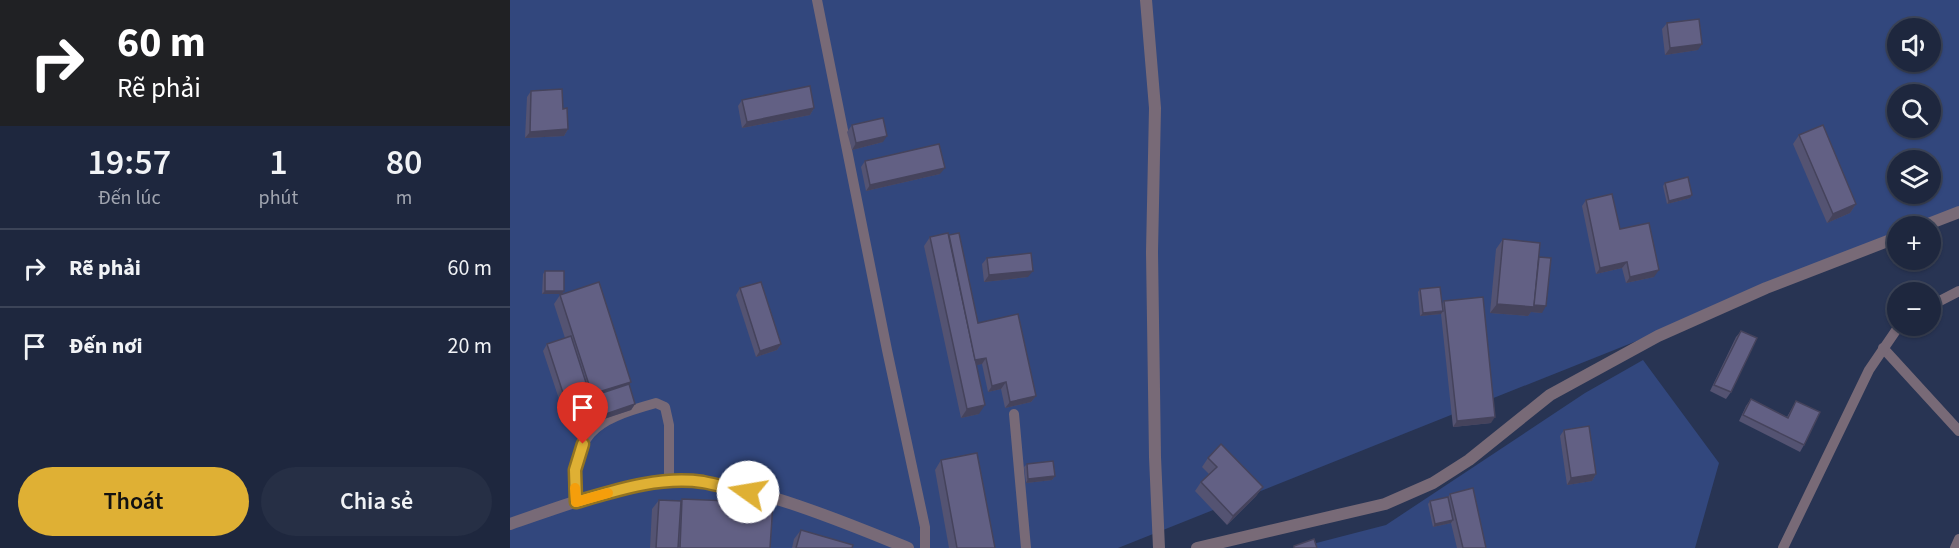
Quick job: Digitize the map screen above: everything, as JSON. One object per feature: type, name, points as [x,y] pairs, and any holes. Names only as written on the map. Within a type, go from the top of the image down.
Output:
[{"type":"street","points":[[1146,0],[1155,108],[1152,252],[1155,457],[1159,548]]},
{"type":"street","points":[[1941,219],[1959,212]]},
{"type":"street","points":[[1197,548],[1385,504],[1433,483],[1469,460],[1550,395],[1658,336],[1766,288],[1887,241]]},
{"type":"street","points":[[510,524],[634,485],[669,481],[701,482],[771,497],[908,548]]},
{"type":"lane","points":[[817,0],[886,350],[925,527],[925,548]]},
{"type":"lane","points":[[1941,300],[1959,291]]},
{"type":"lane","points":[[1783,548],[1869,370],[1892,336]]},
{"type":"lane","points":[[1883,348],[1959,431]]},
{"type":"lane","points":[[576,502],[575,470],[587,436],[600,424],[656,403],[665,407],[669,425],[669,481]]},
{"type":"lane","points":[[1014,414],[1026,548]]},
{"type":"lane","points":[[1955,548],[1959,539]]},
{"type":"shaded area","points":[[510,0],[1959,0],[1959,213],[1941,220],[1941,216],[1887,216],[1887,241],[1118,548],[510,548]]},
{"type":"shaded area","points":[[1643,360],[1719,463],[1695,548],[1297,548],[1386,525],[1585,393]]},
{"type":"building","points":[[1699,19],[1702,44],[1670,48],[1667,23]]},
{"type":"building","points":[[810,86],[814,108],[747,122],[742,100]]},
{"type":"building","points":[[562,89],[563,109],[567,108],[568,129],[530,132],[531,91]]},
{"type":"building","points":[[883,118],[887,136],[856,143],[852,125]]},
{"type":"building","points":[[1823,125],[1856,204],[1833,214],[1799,135]]},
{"type":"building","points":[[939,144],[945,168],[870,185],[865,161]]},
{"type":"building","points":[[1688,177],[1692,195],[1669,201],[1665,183]]},
{"type":"building","points":[[1612,194],[1620,229],[1649,223],[1659,270],[1630,277],[1627,262],[1600,268],[1586,200]]},
{"type":"building","points":[[948,233],[985,405],[967,409],[930,237]]},
{"type":"building","points":[[959,233],[978,323],[1018,314],[1036,396],[1010,402],[1006,382],[992,386],[986,358],[975,360],[949,235]]},
{"type":"building","points":[[1503,239],[1540,243],[1534,307],[1497,304]]},
{"type":"building","points":[[1031,253],[1033,271],[989,275],[987,258]]},
{"type":"building","points":[[1539,257],[1551,258],[1546,306],[1534,305]]},
{"type":"building","points":[[545,271],[564,271],[564,291],[545,291]]},
{"type":"building","points":[[599,282],[631,382],[592,394],[560,295]]},
{"type":"building","points":[[761,282],[781,344],[760,351],[740,288]]},
{"type":"building","points":[[1440,287],[1443,311],[1423,313],[1420,289]]},
{"type":"building","points":[[1483,297],[1495,417],[1457,421],[1444,301]]},
{"type":"building","points":[[1741,331],[1757,338],[1731,392],[1714,385]]},
{"type":"building","points":[[571,336],[589,392],[565,399],[547,344]]},
{"type":"building","points":[[629,384],[635,404],[597,417],[590,397]]},
{"type":"building","points":[[1751,399],[1788,418],[1796,401],[1820,412],[1804,445],[1743,415]]},
{"type":"building","points":[[1589,426],[1596,474],[1571,478],[1564,430]]},
{"type":"building","points":[[1221,444],[1263,487],[1233,516],[1201,482],[1217,467],[1208,458]]},
{"type":"building","points":[[977,453],[995,548],[957,548],[941,460]]},
{"type":"building","points":[[1053,461],[1055,476],[1028,479],[1027,464]]},
{"type":"building","points":[[1473,488],[1486,548],[1463,548],[1450,494]]},
{"type":"building","points":[[1448,497],[1453,520],[1435,524],[1430,501]]},
{"type":"building","points":[[682,499],[773,503],[770,548],[680,548]]},
{"type":"building","points":[[659,500],[681,501],[678,548],[656,548]]},
{"type":"building","points":[[801,530],[853,545],[852,548],[796,548]]},
{"type":"building","points":[[1314,539],[1317,548],[1294,548],[1294,546]]},
{"type":"slow traffic","points":[[575,488],[576,502],[608,493]]},
{"type":"route","points":[[583,444],[575,470],[576,502],[634,485],[666,481],[701,482],[748,492]]}]
